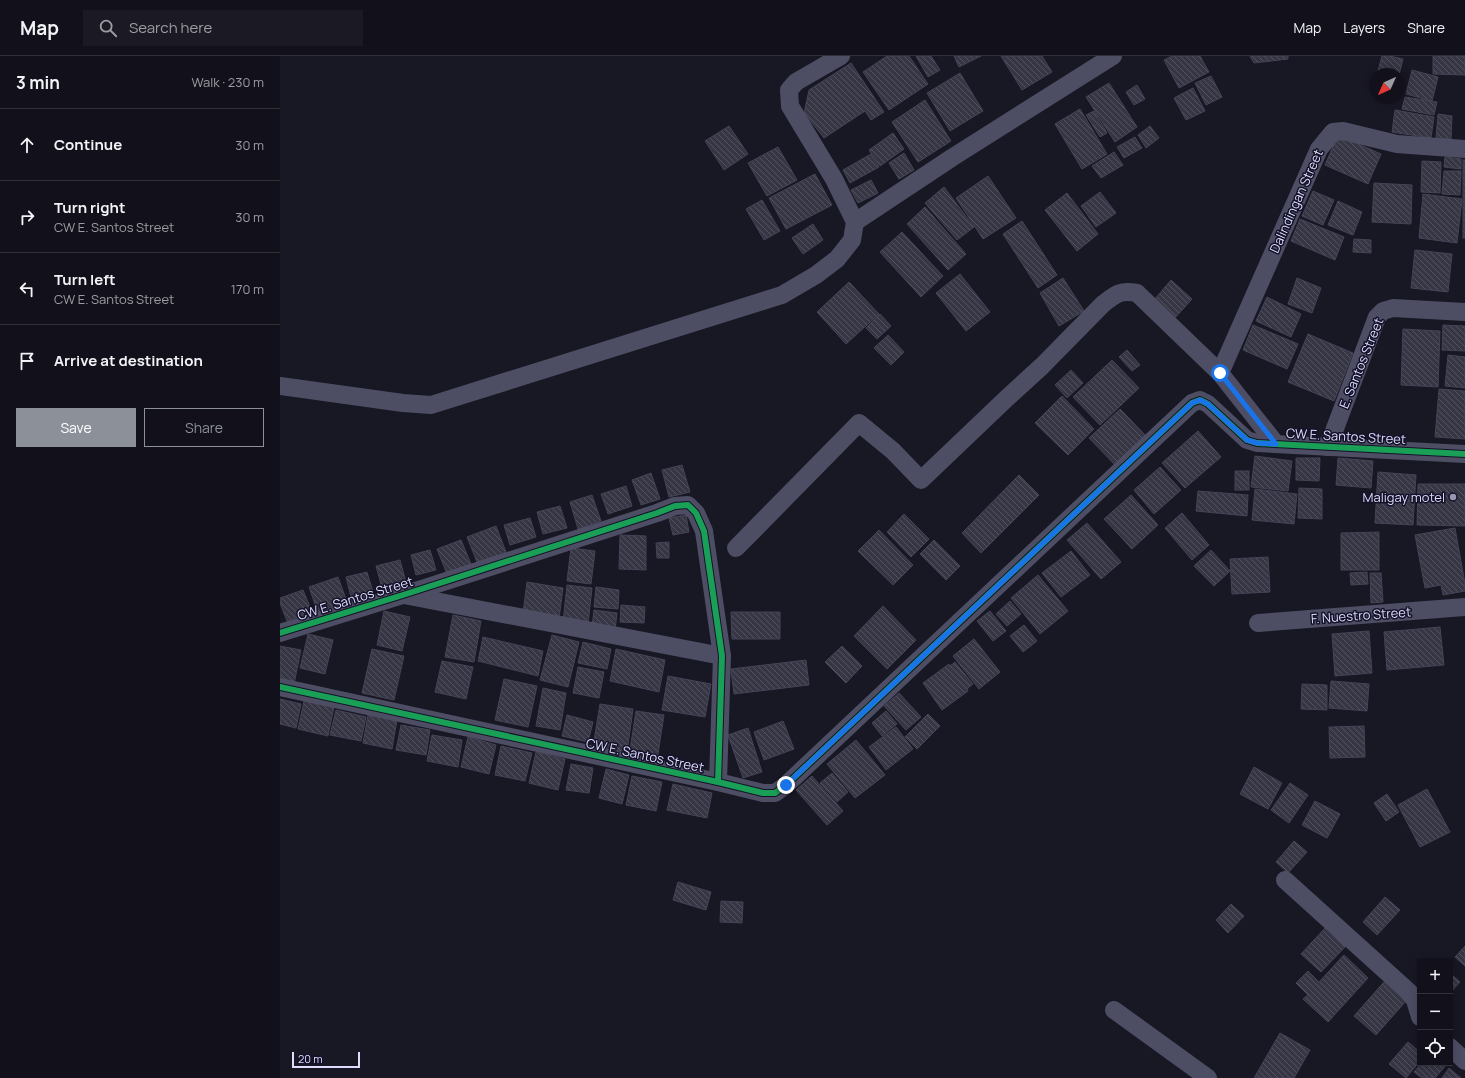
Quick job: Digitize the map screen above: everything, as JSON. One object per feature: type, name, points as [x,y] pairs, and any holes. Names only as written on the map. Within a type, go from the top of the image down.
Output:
[{"type":"street","points":[[280,386],[403,404],[431,405],[782,295],[816,275],[837,259],[852,240],[855,222],[834,179],[790,106],[789,90],[796,82],[841,56]]},
{"type":"street","points":[[855,222],[953,157],[1113,56]]},
{"type":"street","name":"Dalindingan Street","points":[[1220,373],[1318,149],[1333,132],[1343,130],[1397,144],[1465,149]]},
{"type":"street","points":[[736,548],[859,423],[893,451],[921,480],[1042,366],[1103,304],[1114,295],[1124,291],[1136,292],[1220,373],[1276,444]]},
{"type":"street","name":"E. Santos Street","points":[[1328,447],[1377,317],[1383,311],[1393,308],[1465,312]]},
{"type":"street","name":"CW E. Santos Street","points":[[280,687],[763,793],[775,793],[786,785],[1192,403],[1200,400],[1208,404],[1247,440],[1257,443],[1465,454]]},
{"type":"street","name":"CW E. Santos Street","points":[[280,632],[403,595],[658,513],[674,506],[688,505],[696,513],[704,531],[722,656]]},
{"type":"street","points":[[403,595],[722,656],[718,782]]},
{"type":"street","name":"F. Nuestro Street","points":[[1258,623],[1465,607]]},
{"type":"street","points":[[1285,880],[1409,992],[1415,1000],[1417,1007]]},
{"type":"street","points":[[1114,1010],[1208,1078]]},
{"type":"street","points":[[1453,1050],[1465,1061]]},
{"type":"building","points":[[887,56],[909,56],[928,84],[889,110],[863,72]]},
{"type":"building","points":[[916,56],[931,56],[940,70],[928,77]]},
{"type":"building","points":[[954,56],[981,56],[959,67]]},
{"type":"building","points":[[1001,56],[1042,56],[1052,72],[1022,90]]},
{"type":"building","points":[[1172,56],[1200,56],[1209,72],[1179,88],[1164,60]]},
{"type":"building","points":[[1250,56],[1288,56],[1288,59],[1254,63]]},
{"type":"building","points":[[1382,56],[1403,59],[1401,68],[1379,68]]},
{"type":"building","points":[[1433,56],[1465,56],[1465,75],[1433,74]]},
{"type":"building","points":[[851,63],[884,112],[871,120],[865,111],[824,138],[804,113],[809,90]]},
{"type":"building","points":[[1412,70],[1438,77],[1432,101],[1406,94]]},
{"type":"building","points":[[960,73],[983,111],[950,131],[927,93]]},
{"type":"building","points":[[1211,76],[1222,97],[1206,105],[1195,83]]},
{"type":"building","points":[[1109,83],[1137,127],[1115,142],[1086,97]]},
{"type":"building","points":[[1137,85],[1145,99],[1134,105],[1126,92]]},
{"type":"building","points":[[1193,88],[1205,111],[1186,120],[1174,98]]},
{"type":"building","points":[[1405,97],[1437,102],[1434,115],[1402,109],[1403,104],[1405,104]]},
{"type":"building","points":[[925,100],[951,141],[918,162],[892,122]]},
{"type":"building","points":[[1080,109],[1107,154],[1082,169],[1055,124]]},
{"type":"building","points":[[1395,110],[1434,117],[1431,138],[1392,132]]},
{"type":"building","points":[[1094,111],[1107,133],[1100,137],[1086,115]]},
{"type":"building","points":[[1438,114],[1452,116],[1451,139],[1436,138]]},
{"type":"building","points":[[729,126],[748,154],[724,170],[705,141]]},
{"type":"building","points":[[1150,126],[1159,138],[1146,148],[1138,135]]},
{"type":"building","points":[[893,133],[904,149],[880,166],[869,150]]},
{"type":"building","points":[[1338,135],[1381,154],[1368,184],[1325,165]]},
{"type":"building","points":[[1135,137],[1142,148],[1124,158],[1117,147]]},
{"type":"building","points":[[778,147],[797,180],[767,196],[748,163]]},
{"type":"building","points":[[1114,152],[1123,165],[1101,178],[1092,166]]},
{"type":"building","points":[[904,153],[914,170],[899,179],[889,163]]},
{"type":"building","points":[[871,154],[879,167],[850,183],[843,170]]},
{"type":"building","points":[[1445,157],[1461,159],[1461,169],[1444,167]]},
{"type":"building","points":[[1463,160],[1465,160],[1465,238],[1463,238]]},
{"type":"building","points":[[1422,161],[1441,162],[1440,193],[1421,192]]},
{"type":"building","points":[[1444,171],[1461,171],[1460,195],[1442,194]]},
{"type":"building","points":[[815,174],[832,205],[786,229],[769,198]]},
{"type":"building","points":[[988,176],[1016,218],[983,239],[956,198]]},
{"type":"building","points":[[871,180],[878,193],[858,203],[851,190]]},
{"type":"building","points":[[1374,183],[1412,185],[1411,224],[1372,222]]},
{"type":"building","points":[[944,187],[974,227],[957,240],[925,203]]},
{"type":"building","points":[[1313,191],[1334,200],[1323,225],[1302,216]]},
{"type":"building","points":[[1100,192],[1116,213],[1096,227],[1081,206]]},
{"type":"building","points":[[1067,193],[1098,234],[1077,251],[1045,210]]},
{"type":"building","points":[[1423,194],[1462,199],[1457,243],[1419,238]]},
{"type":"building","points":[[762,200],[780,231],[764,240],[746,209]]},
{"type":"building","points":[[1338,201],[1362,212],[1353,235],[1328,225]]},
{"type":"building","points":[[925,207],[966,254],[948,270],[907,224]]},
{"type":"building","points":[[1300,219],[1344,237],[1335,260],[1291,241]]},
{"type":"building","points":[[1022,221],[1057,275],[1038,288],[1003,234]]},
{"type":"building","points":[[813,224],[823,240],[803,254],[792,238]]},
{"type":"building","points":[[902,232],[943,276],[921,297],[880,252]]},
{"type":"building","points":[[1354,239],[1371,240],[1371,253],[1353,252]]},
{"type":"building","points":[[1415,250],[1452,254],[1448,292],[1411,288]]},
{"type":"building","points":[[960,274],[990,312],[966,331],[936,293]]},
{"type":"building","points":[[1063,278],[1084,311],[1059,326],[1040,293]]},
{"type":"building","points":[[1297,278],[1321,288],[1312,313],[1288,304]]},
{"type":"building","points":[[1171,280],[1192,299],[1174,319],[1154,300]]},
{"type":"building","points":[[849,282],[879,314],[846,344],[817,312]]},
{"type":"building","points":[[1267,297],[1301,314],[1291,337],[1256,321]]},
{"type":"building","points":[[880,314],[891,326],[877,339],[866,328]]},
{"type":"building","points":[[1253,325],[1298,344],[1287,369],[1243,350]]},
{"type":"building","points":[[1443,325],[1465,326],[1465,351],[1442,350]]},
{"type":"building","points":[[1403,329],[1440,331],[1438,387],[1401,385]]},
{"type":"building","points":[[1308,334],[1353,353],[1334,401],[1288,382]]},
{"type":"building","points":[[888,335],[904,352],[891,365],[874,348]]},
{"type":"building","points":[[1127,350],[1140,365],[1132,371],[1119,357]]},
{"type":"building","points":[[1448,355],[1465,357],[1465,388],[1445,386]]},
{"type":"building","points":[[1112,360],[1139,388],[1100,425],[1073,397]]},
{"type":"building","points":[[1071,370],[1083,383],[1067,398],[1055,385]]},
{"type":"building","points":[[1439,389],[1465,391],[1465,439],[1435,437]]},
{"type":"building","points":[[1062,396],[1094,429],[1068,455],[1035,423]]},
{"type":"building","points":[[1120,409],[1149,439],[1118,468],[1089,438]]},
{"type":"building","points":[[1198,431],[1221,457],[1185,488],[1162,463]]},
{"type":"building","points":[[1255,456],[1292,461],[1288,491],[1251,487]]},
{"type":"building","points":[[1296,458],[1320,458],[1319,481],[1296,480]]},
{"type":"building","points":[[1338,458],[1373,461],[1371,488],[1336,485]]},
{"type":"building","points":[[682,465],[690,492],[669,497],[662,470]]},
{"type":"building","points":[[1160,467],[1181,490],[1154,514],[1134,490]]},
{"type":"building","points":[[1235,471],[1249,471],[1249,490],[1235,490]]},
{"type":"building","points":[[1378,472],[1416,475],[1413,525],[1375,523]]},
{"type":"building","points":[[651,473],[660,499],[641,505],[632,480]]},
{"type":"building","points":[[1019,475],[1039,495],[981,553],[962,533]]},
{"type":"building","points":[[1418,484],[1465,484],[1465,526],[1417,525]]},
{"type":"building","points":[[626,486],[632,506],[608,514],[601,494]]},
{"type":"building","points":[[1299,488],[1322,489],[1322,519],[1298,518]]},
{"type":"building","points":[[1255,489],[1297,494],[1294,524],[1252,520]]},
{"type":"building","points":[[1198,491],[1248,495],[1247,516],[1196,511]]},
{"type":"building","points":[[592,495],[601,521],[578,529],[570,502]]},
{"type":"building","points":[[1131,495],[1158,525],[1132,549],[1104,519]]},
{"type":"building","points":[[560,506],[567,528],[543,534],[537,512]]},
{"type":"building","points":[[1182,513],[1209,545],[1192,560],[1165,528]]},
{"type":"building","points":[[904,514],[929,539],[911,557],[887,532]]},
{"type":"building","points":[[686,515],[689,532],[673,535],[669,518]]},
{"type":"building","points":[[530,518],[536,537],[510,545],[504,525]]},
{"type":"building","points":[[1087,523],[1121,562],[1101,579],[1067,540]]},
{"type":"building","points":[[496,526],[506,552],[477,562],[467,537]]},
{"type":"building","points":[[1455,528],[1465,591],[1443,595],[1441,585],[1425,588],[1415,535]]},
{"type":"building","points":[[879,530],[913,565],[893,585],[858,551]]},
{"type":"building","points":[[1379,532],[1379,570],[1341,570],[1341,533]]},
{"type":"building","points":[[620,535],[646,536],[646,570],[619,569]]},
{"type":"building","points":[[461,540],[471,564],[447,574],[437,549]]},
{"type":"building","points":[[934,540],[960,566],[946,580],[920,554]]},
{"type":"building","points":[[669,542],[669,558],[657,558],[656,543]]},
{"type":"building","points":[[571,548],[595,551],[591,584],[567,581]]},
{"type":"building","points":[[430,550],[436,570],[416,575],[411,555]]},
{"type":"building","points":[[1211,550],[1230,571],[1214,586],[1194,566]]},
{"type":"building","points":[[1071,551],[1090,575],[1061,597],[1042,573]]},
{"type":"building","points":[[1268,557],[1270,592],[1232,594],[1230,559]]},
{"type":"building","points":[[400,560],[407,586],[383,592],[376,566]]},
{"type":"building","points":[[367,572],[374,595],[352,601],[346,577]]},
{"type":"building","points":[[1367,572],[1368,584],[1351,585],[1350,573]]},
{"type":"building","points":[[1370,573],[1381,573],[1383,602],[1371,603]]},
{"type":"building","points":[[1038,575],[1068,611],[1040,634],[1011,598]]},
{"type":"building","points":[[338,577],[347,602],[318,613],[309,587]]},
{"type":"building","points":[[527,582],[563,588],[559,619],[523,613]]},
{"type":"building","points":[[567,585],[592,588],[588,624],[563,622]]},
{"type":"building","points":[[596,587],[619,590],[618,609],[594,607]]},
{"type":"building","points":[[303,590],[312,612],[287,621],[280,603],[280,598]]},
{"type":"building","points":[[1010,601],[1021,614],[1007,626],[996,614]]},
{"type":"building","points":[[621,605],[645,607],[644,623],[620,622]]},
{"type":"building","points":[[883,606],[916,640],[887,669],[854,636]]},
{"type":"building","points":[[594,610],[617,613],[615,630],[592,627]]},
{"type":"building","points":[[384,611],[410,617],[402,651],[377,645]]},
{"type":"building","points":[[990,611],[1006,631],[993,641],[977,621]]},
{"type":"building","points":[[731,612],[780,612],[780,639],[732,639]]},
{"type":"building","points":[[453,615],[481,621],[474,662],[445,657]]},
{"type":"building","points":[[1024,625],[1037,641],[1023,652],[1010,636]]},
{"type":"building","points":[[1440,627],[1444,665],[1387,670],[1384,632]]},
{"type":"building","points":[[1369,631],[1372,673],[1335,676],[1332,634]]},
{"type":"building","points":[[308,634],[333,640],[325,674],[300,668]]},
{"type":"building","points":[[552,635],[579,642],[568,687],[540,680]]},
{"type":"building","points":[[483,637],[543,651],[538,676],[478,661]]},
{"type":"building","points":[[974,639],[1000,672],[979,689],[953,656]]},
{"type":"building","points":[[583,642],[611,649],[607,669],[578,663]]},
{"type":"building","points":[[280,646],[301,650],[294,684],[280,681]]},
{"type":"building","points":[[842,646],[862,666],[846,683],[825,662]]},
{"type":"building","points":[[372,649],[404,656],[394,700],[362,693]]},
{"type":"building","points":[[616,649],[665,660],[659,692],[610,681]]},
{"type":"building","points":[[806,660],[809,685],[734,694],[731,669]]},
{"type":"building","points":[[442,661],[473,667],[466,699],[435,692]]},
{"type":"building","points":[[955,662],[973,684],[967,689],[968,691],[942,710],[923,683],[949,664],[950,666]]},
{"type":"building","points":[[578,667],[604,672],[599,698],[573,693]]},
{"type":"building","points":[[668,676],[711,684],[705,717],[662,710]]},
{"type":"building","points":[[504,679],[537,686],[528,727],[495,720]]},
{"type":"building","points":[[1331,681],[1369,684],[1367,711],[1329,708]]},
{"type":"building","points":[[1302,684],[1327,685],[1327,710],[1301,709]]},
{"type":"building","points":[[543,688],[566,693],[560,730],[536,726]]},
{"type":"building","points":[[899,693],[921,717],[906,730],[884,706]]},
{"type":"building","points":[[280,699],[301,704],[296,728],[280,724]]},
{"type":"building","points":[[304,701],[334,707],[328,736],[298,729]]},
{"type":"building","points":[[600,704],[633,709],[627,752],[593,747]]},
{"type":"building","points":[[336,710],[366,717],[361,741],[330,735]]},
{"type":"building","points":[[636,711],[664,715],[657,760],[629,756]]},
{"type":"building","points":[[886,711],[897,724],[882,736],[872,723]]},
{"type":"building","points":[[928,714],[940,726],[917,749],[905,737]]},
{"type":"building","points":[[368,715],[397,720],[392,749],[363,743]]},
{"type":"building","points":[[567,715],[593,722],[588,742],[562,736]]},
{"type":"building","points":[[783,721],[794,749],[764,760],[754,732]]},
{"type":"building","points":[[401,725],[430,730],[426,755],[396,750]]},
{"type":"building","points":[[1364,726],[1365,757],[1330,758],[1329,727]]},
{"type":"building","points":[[896,727],[913,749],[886,770],[869,747]]},
{"type":"building","points":[[748,728],[762,772],[743,778],[728,735]]},
{"type":"building","points":[[432,735],[462,740],[458,767],[427,761]]},
{"type":"building","points":[[468,737],[496,745],[489,774],[461,767]]},
{"type":"building","points":[[856,740],[885,775],[855,798],[827,764]]},
{"type":"building","points":[[501,746],[532,753],[525,781],[495,775]]},
{"type":"building","points":[[536,752],[565,759],[558,790],[529,783]]},
{"type":"building","points":[[571,764],[593,768],[589,793],[566,790]]},
{"type":"building","points":[[1254,767],[1282,783],[1268,809],[1240,794]]},
{"type":"building","points":[[606,769],[629,775],[622,804],[599,798]]},
{"type":"building","points":[[832,773],[848,792],[837,802],[820,783]]},
{"type":"building","points":[[632,776],[662,782],[656,811],[626,805]]},
{"type":"building","points":[[812,776],[843,811],[827,825],[796,790]]},
{"type":"building","points":[[1290,783],[1308,795],[1289,823],[1271,810]]},
{"type":"building","points":[[673,784],[712,793],[707,818],[667,810]]},
{"type":"building","points":[[1427,789],[1450,832],[1420,847],[1398,805]]},
{"type":"building","points":[[1387,794],[1399,812],[1386,821],[1374,803]]},
{"type":"building","points":[[1315,801],[1340,814],[1327,838],[1302,825]]},
{"type":"building","points":[[1294,841],[1307,852],[1288,873],[1276,862]]},
{"type":"building","points":[[678,882],[711,892],[706,910],[673,900]]},
{"type":"building","points":[[1385,897],[1400,910],[1377,935],[1363,922]]},
{"type":"building","points":[[721,901],[743,902],[742,923],[720,922]]},
{"type":"building","points":[[1231,904],[1244,916],[1228,933],[1216,920]]},
{"type":"building","points":[[1326,927],[1346,946],[1321,972],[1301,954]]},
{"type":"building","points":[[1465,946],[1465,966],[1455,957]]},
{"type":"building","points":[[1344,955],[1368,978],[1328,1022],[1303,999],[1308,995],[1296,983],[1308,971],[1319,982]]},
{"type":"building","points":[[1453,976],[1460,982],[1453,990]]},
{"type":"building","points":[[1384,982],[1406,1001],[1376,1035],[1354,1016]]},
{"type":"building","points":[[1280,1033],[1310,1050],[1294,1078],[1254,1078]]},
{"type":"building","points":[[1408,1042],[1417,1050],[1417,1065],[1406,1078],[1389,1064]]},
{"type":"building","points":[[1419,1066],[1445,1066],[1435,1078],[1422,1078],[1414,1072]]},
{"type":"building","points":[[1449,1068],[1461,1078],[1442,1078]]},
{"type":"cycle path","points":[[280,687],[763,793],[775,793],[786,785],[1192,403],[1200,400],[1208,404],[1247,440],[1257,443],[1465,454]]},
{"type":"cycle path","points":[[280,633],[403,595],[675,506],[688,505],[696,513],[704,531],[722,656],[718,782]]},
{"type":"place","name":"Maligay motel","points":[[1453,497]]},
{"type":"route","points":[[786,785],[1192,403],[1200,400],[1208,404],[1247,440],[1257,443],[1276,444],[1220,373]]}]
